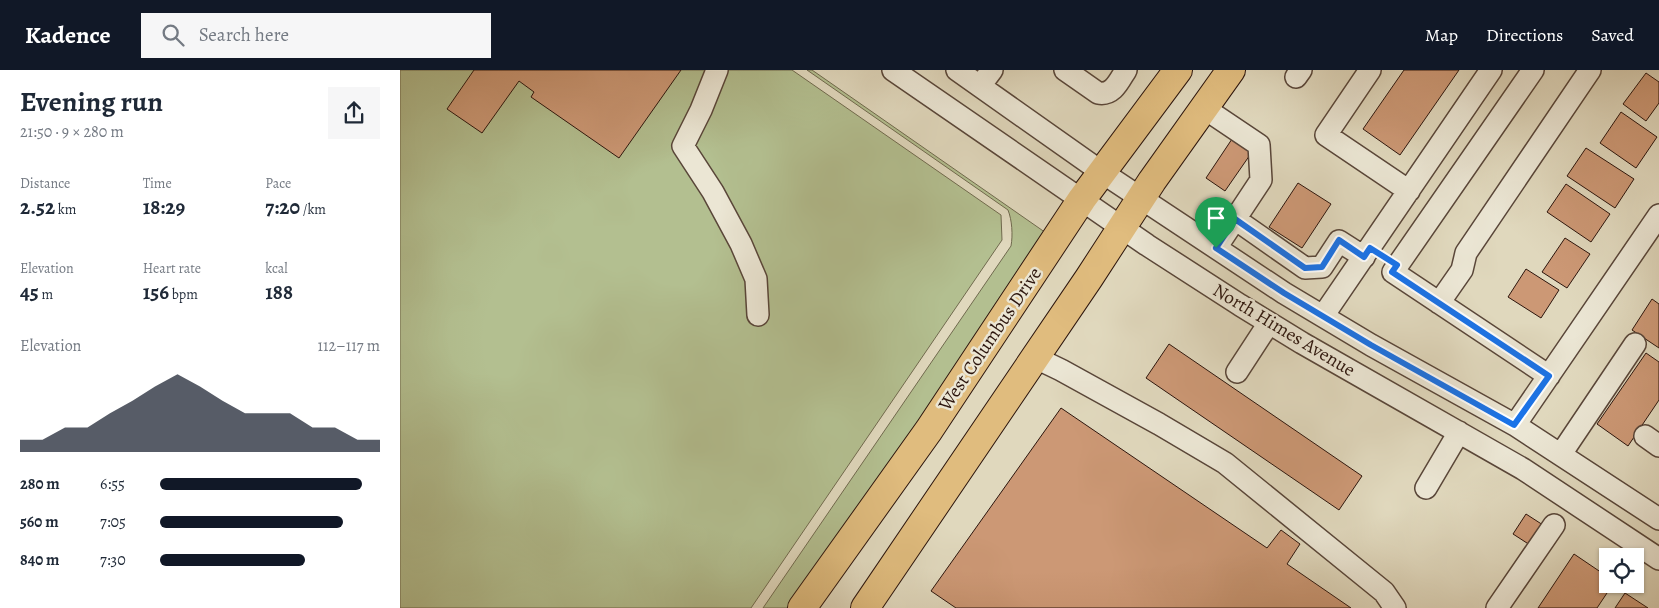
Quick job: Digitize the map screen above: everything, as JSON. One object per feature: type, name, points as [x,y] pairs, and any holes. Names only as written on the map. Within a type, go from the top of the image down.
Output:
[{"type":"main road","name":"West Columbus Drive","points":[[802,608],[929,430],[1082,199],[1178,70]]},
{"type":"main road","points":[[865,608],[1036,358],[1121,227],[1231,70]]},
{"type":"street","points":[[717,70],[701,110],[683,146],[714,192],[753,270],[756,279],[758,315]]},
{"type":"street","name":"North Himes Avenue","points":[[957,70],[986,78],[1103,173],[1216,248],[1371,345],[1514,425],[1659,519]]},
{"type":"street","points":[[1065,70],[1098,93],[1103,94],[1114,88],[1126,70]]},
{"type":"street","points":[[1370,70],[1326,135],[1409,191]]},
{"type":"street","points":[[1323,316],[1491,70]]},
{"type":"street","points":[[1395,268],[1533,70]]},
{"type":"street","points":[[1439,303],[1462,270],[1466,253],[1590,70]]},
{"type":"street","name":"North Himes Avenue","points":[[902,72],[1121,227],[1270,323],[1366,381],[1523,470],[1659,559]]},
{"type":"street","points":[[1204,108],[1259,145],[1262,180],[1216,248]]},
{"type":"street","points":[[1514,425],[1659,215]]},
{"type":"street","points":[[1235,219],[1305,268],[1322,267],[1339,240],[1367,252],[1395,268],[1439,303],[1549,376]]},
{"type":"street","points":[[1237,372],[1270,323]]},
{"type":"street","points":[[1561,454],[1635,344]]},
{"type":"street","points":[[1036,358],[1160,424],[1225,464],[1384,592],[1395,608]]},
{"type":"street","points":[[1426,488],[1459,432]]},
{"type":"street","points":[[1523,470],[1561,484],[1586,498],[1659,547]]},
{"type":"street","points":[[1497,608],[1554,525]]},
{"type":"green space","points":[[400,70],[792,70],[1001,215],[1002,240],[751,608],[400,608]]},
{"type":"green space","points":[[807,70],[812,70],[1049,235],[787,608],[763,608],[1012,242],[1008,210]]},
{"type":"building","points":[[474,70],[681,70],[619,158],[531,97],[534,92],[519,81],[482,133],[447,109]]},
{"type":"building","points":[[1404,70],[1459,70],[1400,155],[1363,129]]},
{"type":"building","points":[[1646,73],[1659,82],[1659,103],[1646,121],[1623,104]]},
{"type":"building","points":[[1621,112],[1657,137],[1636,168],[1600,143]]},
{"type":"building","points":[[1232,139],[1252,152],[1225,191],[1206,178]]},
{"type":"building","points":[[1586,148],[1634,179],[1615,208],[1567,176]]},
{"type":"building","points":[[1298,183],[1331,204],[1302,248],[1269,227]]},
{"type":"building","points":[[1566,184],[1610,214],[1591,242],[1547,212]]},
{"type":"building","points":[[1565,238],[1590,254],[1567,288],[1542,272]]},
{"type":"building","points":[[1526,269],[1559,290],[1541,318],[1508,297]]},
{"type":"building","points":[[1652,299],[1659,304],[1659,348],[1632,330]]},
{"type":"building","points":[[1169,344],[1362,476],[1339,510],[1146,378]]},
{"type":"building","points":[[1646,353],[1659,362],[1659,400],[1628,446],[1597,424]]},
{"type":"building","points":[[1061,408],[1267,548],[1281,530],[1300,544],[1287,564],[1351,608],[956,608],[931,591]]},
{"type":"building","points":[[1526,514],[1543,525],[1530,545],[1513,534]]},
{"type":"building","points":[[1574,554],[1599,571],[1599,593],[1607,593],[1597,608],[1538,608]]},
{"type":"building","points":[[1625,593],[1648,608],[1615,608]]},
{"type":"route","points":[[1235,219],[1305,268],[1322,267],[1339,240],[1364,257],[1370,248],[1397,265],[1392,272],[1549,376],[1514,425],[1371,345],[1284,293],[1216,248],[1235,219]]}]
